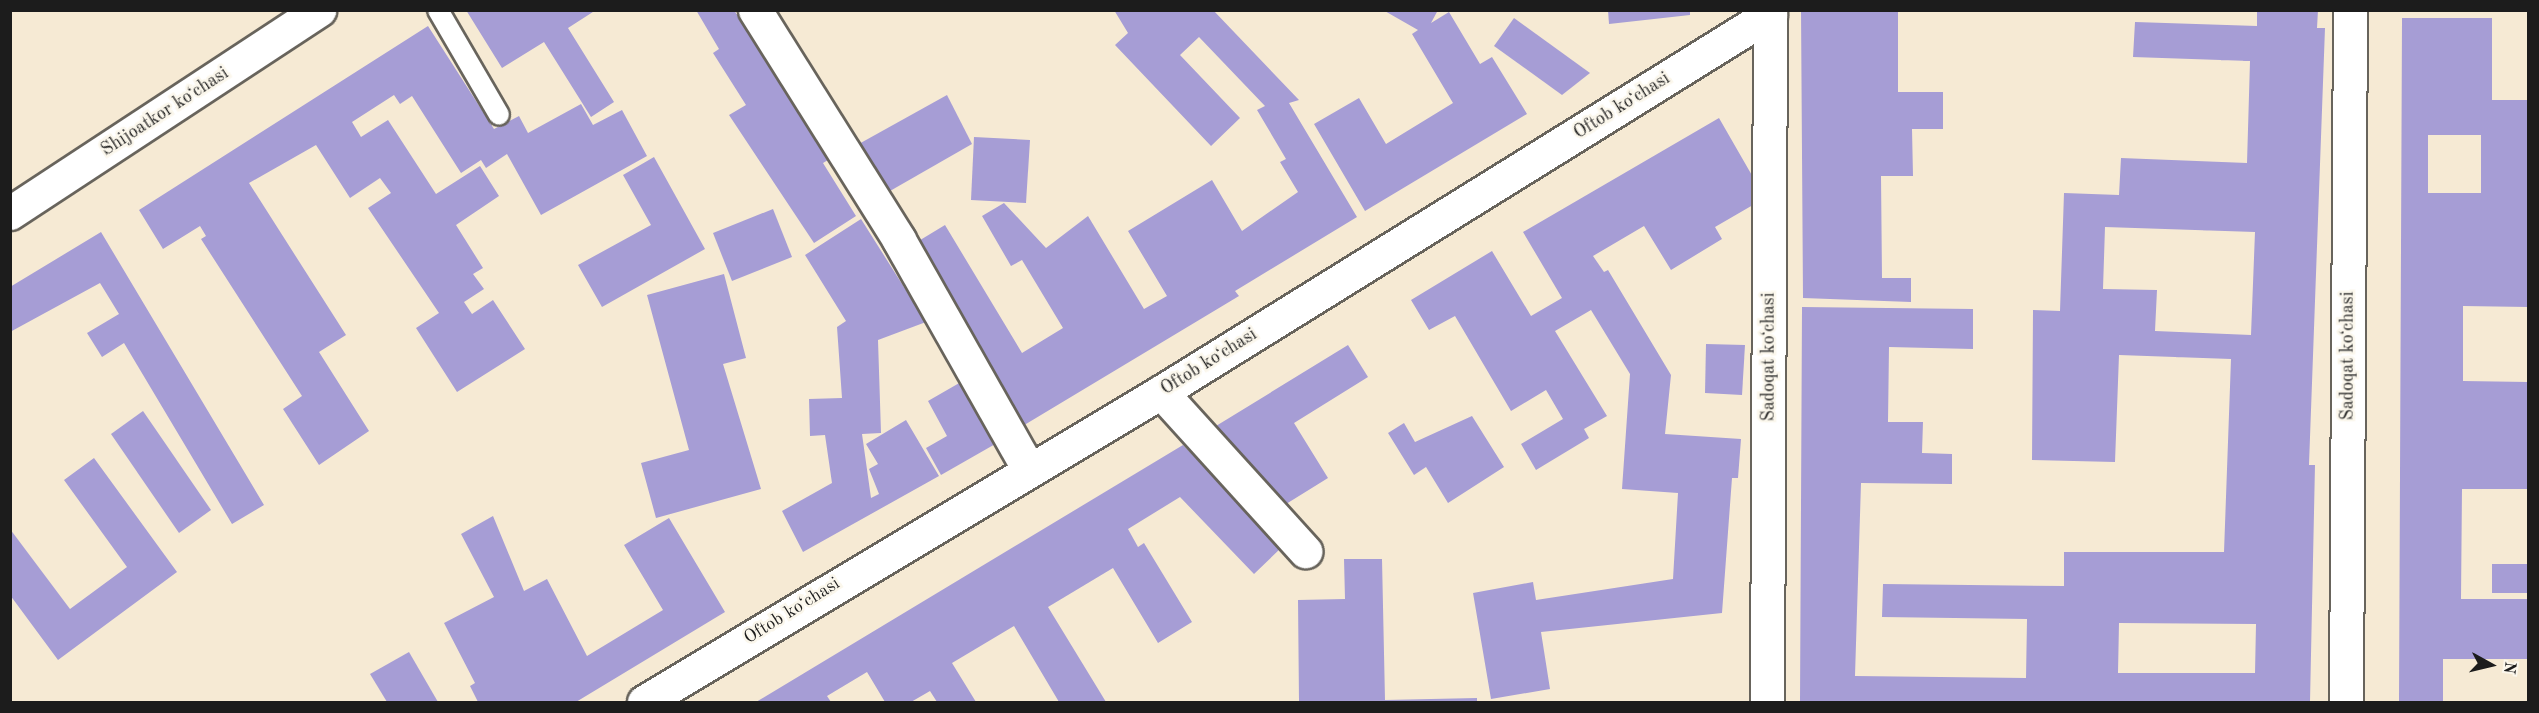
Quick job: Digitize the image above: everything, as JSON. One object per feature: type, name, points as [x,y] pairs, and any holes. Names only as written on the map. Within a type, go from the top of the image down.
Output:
[{"type":"street","name":"Shijoatkor koʻchasi","points":[[10,213],[319,10]]},
{"type":"street","points":[[755,10],[899,240],[1029,470]]},
{"type":"street","name":"Sadoqat koʻchasi","points":[[2346,702],[2350,10]]},
{"type":"street","name":"Oftob koʻchasi","points":[[644,702],[1161,392],[1770,12]]},
{"type":"street","name":"Sadoqat koʻchasi","points":[[1767,702],[1770,12]]},
{"type":"street","points":[[1161,392],[1305,551]]},
{"type":"lane","points":[[438,10],[499,115]]},
{"type":"building","points":[[466,10],[596,10],[568,28],[614,102],[591,117],[544,42],[502,68]]},
{"type":"building","points":[[696,10],[734,10],[828,160],[823,163],[856,216],[814,243],[729,115],[746,105],[713,53],[719,49]]},
{"type":"building","points":[[1114,10],[1213,10],[1299,100],[1289,103],[1357,217],[1235,291],[1239,296],[1021,427],[912,245],[945,225],[1022,353],[1063,328],[1022,260],[1011,266],[982,216],[1004,203],[1046,248],[1088,216],[1144,309],[1167,296],[1128,231],[1212,180],[1242,231],[1298,192],[1280,162],[1286,159],[1257,110],[1265,106],[1199,37],[1180,55],[1240,118],[1211,146],[1115,45],[1128,33]]},
{"type":"building","points":[[1383,10],[1438,10],[1431,23],[1449,12],[1480,64],[1492,57],[1527,114],[1365,211],[1314,124],[1359,98],[1386,144],[1453,103],[1412,34],[1418,30]]},
{"type":"building","points":[[1608,10],[1690,10],[1690,15],[1609,24]]},
{"type":"building","points":[[1801,10],[1898,10],[1898,92],[1943,92],[1943,129],[1912,129],[1913,176],[1881,176],[1882,278],[1911,278],[1911,302],[1803,298]]},
{"type":"building","points":[[2257,10],[2318,10],[2317,28],[2325,28],[2309,465],[2315,465],[2310,702],[1800,702],[1802,307],[1973,309],[1973,349],[1889,347],[1888,422],[1923,422],[1922,453],[1952,454],[1952,484],[1861,483],[1855,676],[2026,678],[2027,619],[1882,617],[1883,584],[2064,586],[2064,552],[2224,552],[2231,359],[2119,355],[2115,462],[2032,460],[2033,310],[2060,311],[2064,193],[2119,195],[2121,158],[2247,163],[2250,61],[2133,57],[2135,22],[2257,26]],"holes":[[[2105,227],[2255,232],[2251,335],[2155,331],[2157,290],[2103,289]],[[2119,623],[2256,624],[2255,673],[2118,673]]]},
{"type":"building","points":[[1514,18],[1590,73],[1562,95],[1494,46]]},
{"type":"building","points":[[2402,18],[2492,18],[2492,100],[2528,100],[2528,307],[2463,306],[2463,381],[2528,382],[2528,489],[2462,489],[2461,599],[2528,599],[2528,659],[2443,659],[2443,702],[2399,702]],"holes":[[[2428,135],[2481,135],[2481,193],[2428,193]]]},
{"type":"building","points":[[428,26],[494,129],[519,116],[528,133],[581,104],[593,125],[622,110],[647,156],[541,215],[507,154],[486,168],[481,160],[461,173],[412,96],[400,104],[394,95],[352,122],[361,137],[388,120],[436,194],[480,166],[499,196],[456,225],[483,268],[473,274],[484,289],[464,302],[472,314],[493,300],[525,349],[457,392],[416,328],[439,313],[368,208],[391,193],[380,178],[350,198],[316,145],[249,183],[346,335],[319,352],[369,431],[319,465],[283,409],[302,396],[201,239],[206,236],[200,226],[163,249],[139,210]]},
{"type":"building","points":[[947,95],[972,144],[883,195],[857,145]]},
{"type":"building","points":[[1719,118],[1765,198],[1715,227],[1722,239],[1671,270],[1644,226],[1593,256],[1604,272],[1608,270],[1671,375],[1665,434],[1741,439],[1738,478],[1732,478],[1722,613],[1541,632],[1550,689],[1491,699],[1473,593],[1533,582],[1536,600],[1673,579],[1678,493],[1622,489],[1630,374],[1591,310],[1555,331],[1607,416],[1584,429],[1589,438],[1536,470],[1521,444],[1563,419],[1546,390],[1511,411],[1455,316],[1429,330],[1411,300],[1492,251],[1531,316],[1562,298],[1523,232]]},
{"type":"building","points":[[974,137],[1030,140],[1026,203],[971,200]]},
{"type":"building","points":[[654,157],[705,249],[602,307],[578,265],[651,225],[623,175]]},
{"type":"building","points":[[773,209],[792,257],[732,281],[713,233]]},
{"type":"building","points":[[861,219],[926,322],[878,340],[881,433],[862,434],[871,498],[879,494],[869,469],[878,464],[866,444],[906,420],[939,476],[803,552],[782,511],[832,483],[825,435],[810,436],[809,399],[842,398],[837,327],[846,321],[805,255]]},
{"type":"building","points":[[101,232],[264,505],[232,524],[124,343],[102,357],[87,333],[119,314],[100,283],[10,332],[10,287]]},
{"type":"building","points":[[724,274],[746,358],[723,364],[761,489],[656,518],[641,463],[689,450],[647,295]]},
{"type":"building","points":[[1706,344],[1745,345],[1742,395],[1705,393]]},
{"type":"building","points":[[1348,345],[1368,377],[1294,423],[1328,478],[1278,509],[1255,490],[1216,426]]},
{"type":"building","points":[[961,382],[997,443],[941,475],[926,448],[947,436],[928,401]]},
{"type":"building","points":[[143,411],[211,510],[179,533],[111,434]]},
{"type":"building","points":[[1472,416],[1504,467],[1448,503],[1426,467],[1414,475],[1388,433],[1404,423],[1415,442]]},
{"type":"building","points":[[1183,445],[1282,547],[1254,574],[1180,497],[1128,529],[1138,547],[1144,543],[1192,622],[1158,643],[1113,568],[1048,607],[1106,702],[1059,702],[1014,626],[952,663],[976,702],[937,702],[930,691],[911,702],[885,702],[867,672],[827,696],[831,702],[756,702]]},
{"type":"building","points":[[94,458],[177,572],[58,660],[10,595],[10,529],[70,609],[127,567],[64,480]]},
{"type":"building","points":[[493,516],[524,591],[547,579],[587,656],[663,610],[624,545],[669,518],[725,612],[576,702],[478,702],[470,686],[475,683],[444,623],[494,597],[461,534]]},
{"type":"building","points":[[1344,559],[1382,559],[1385,700],[1477,698],[1477,702],[1299,702],[1298,600],[1345,599]]},
{"type":"building","points":[[2492,564],[2528,564],[2528,593],[2492,593]]},
{"type":"building","points":[[409,652],[438,702],[387,702],[370,674]]}]
